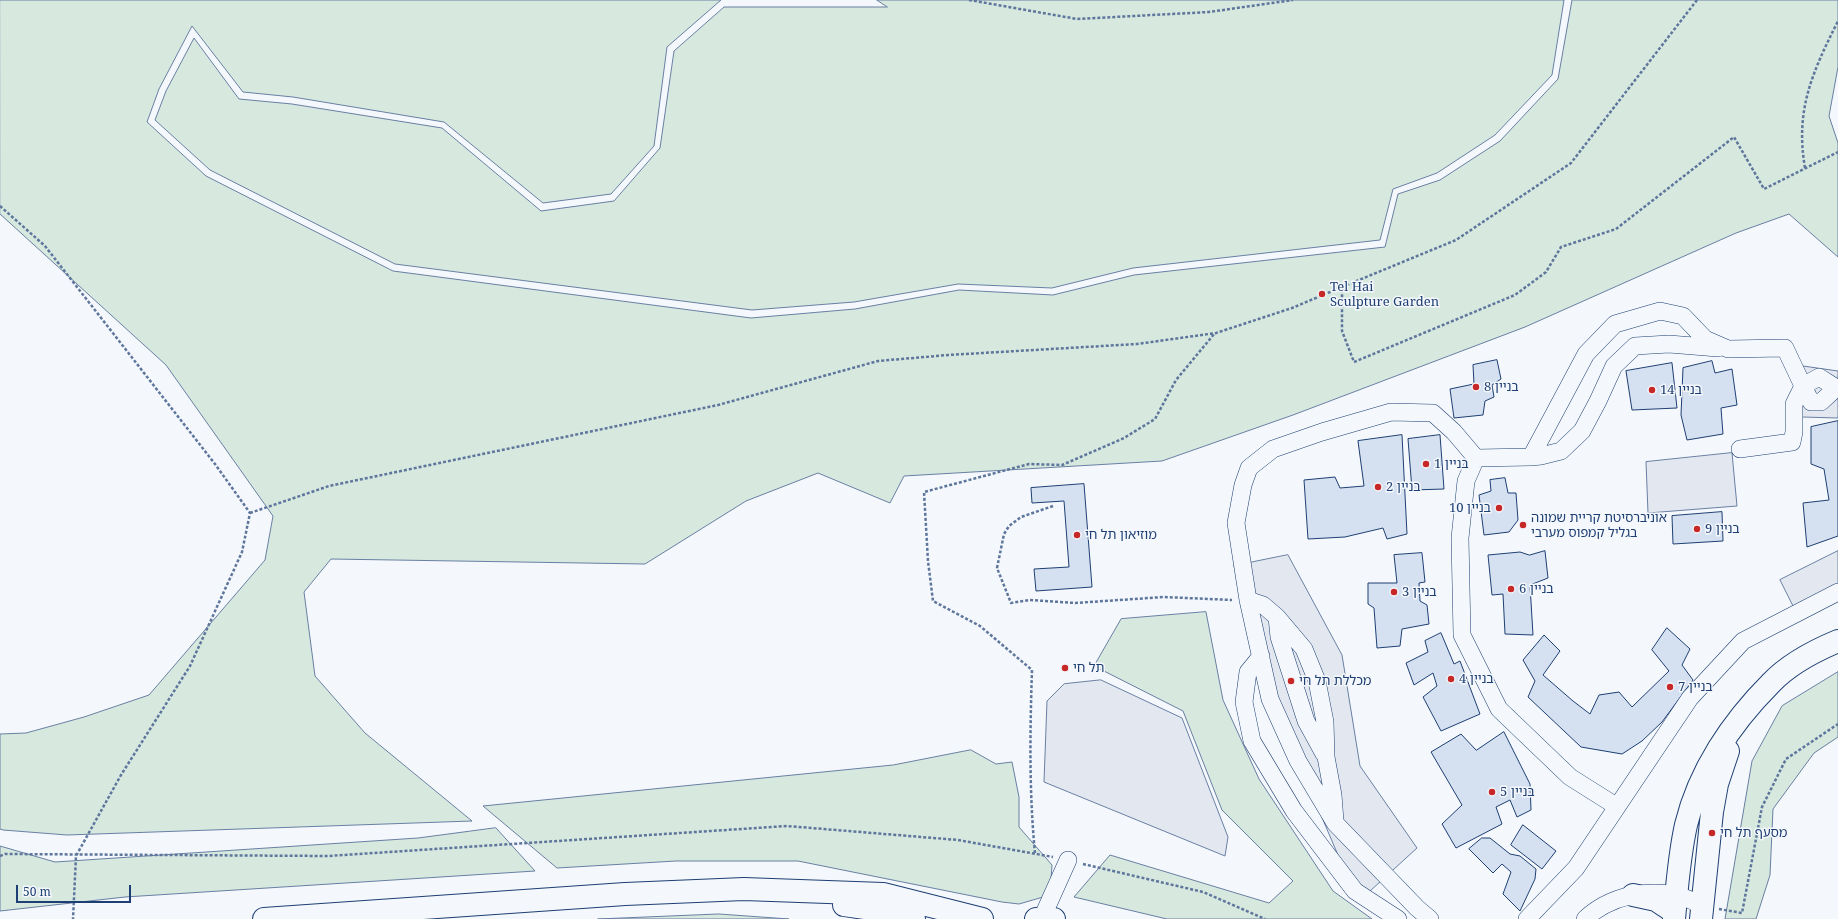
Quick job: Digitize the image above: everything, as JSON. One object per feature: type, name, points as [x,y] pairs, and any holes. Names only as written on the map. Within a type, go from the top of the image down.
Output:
[{"type":"main road","points":[[1633,896],[1656,900],[1675,909],[1686,825],[1701,780],[1718,749],[1743,715],[1772,682],[1799,661],[1838,641]]},
{"type":"main road","points":[[1701,912],[1712,812],[1717,784],[1726,754],[1743,715]]},
{"type":"main road","points":[[264,919],[625,894],[744,889],[883,894],[982,919]]},
{"type":"main road","points":[[744,889],[885,911],[914,919]]},
{"type":"street","points":[[1531,457],[1586,354],[1615,324],[1660,311],[1683,316],[1704,339],[1728,349]]},
{"type":"street","points":[[1476,458],[1531,457],[1561,451],[1582,431],[1614,366],[1635,346],[1669,344],[1728,349],[1785,348],[1804,386]]},
{"type":"street","points":[[1740,450],[1792,442],[1794,404],[1804,386],[1819,377],[1836,389]]},
{"type":"street","points":[[1430,919],[1417,908],[1335,823],[1298,761],[1270,699],[1248,600],[1236,523],[1243,485],[1248,468],[1273,449],[1322,432],[1391,412],[1433,413],[1454,432],[1476,458]]},
{"type":"street","points":[[1476,458],[1466,481],[1460,538],[1462,635],[1500,709],[1570,777],[1616,806]]},
{"type":"street","points":[[1527,919],[1576,868],[1616,806],[1690,698],[1743,641],[1838,592]]},
{"type":"street","points":[[1248,600],[1263,605],[1277,617],[1304,649],[1317,681],[1325,722],[1326,757],[1334,795],[1335,823]]},
{"type":"street","points":[[1277,617],[1281,643],[1306,721],[1326,757]]},
{"type":"street","points":[[1261,656],[1248,672],[1244,702],[1252,741],[1294,811],[1354,891],[1398,919]]},
{"type":"street","points":[[1044,919],[1068,860]]},
{"type":"street","points":[[1585,919],[1604,905],[1633,896]]},
{"type":"street","points":[[1675,909],[1690,899],[1701,912]]},
{"type":"path","points":[[969,0],[1077,19],[1209,12],[1293,0]]},
{"type":"path","points":[[250,513],[329,486],[718,405],[878,361],[1137,344],[1216,333],[1292,308],[1456,240],[1571,164],[1697,0]]},
{"type":"path","points":[[1805,168],[1801,138],[1805,100],[1819,59],[1838,22]]},
{"type":"path","points":[[1342,287],[1342,331],[1354,362],[1514,295],[1546,272],[1561,247],[1616,229],[1734,137],[1764,189],[1838,152]]},
{"type":"path","points":[[0,206],[44,246],[215,464],[250,513],[242,552],[190,666],[121,775],[76,856],[73,919]]},
{"type":"path","points":[[0,856],[5,854],[76,856],[328,856],[787,826],[958,840],[1035,853],[1031,795],[1030,731],[1032,670],[980,626],[932,602],[924,492],[1029,464],[1062,464],[1124,438],[1155,420],[1176,380],[1216,333]]},
{"type":"path","points":[[1053,506],[1020,517],[1009,526],[1004,534],[997,568],[1011,603],[1030,600],[1074,603],[1164,597],[1248,600]]},
{"type":"path","points":[[1701,912],[1742,913],[1762,807],[1786,759],[1838,724]]},
{"type":"path","points":[[1068,860],[1203,892],[1266,919]]},
{"type":"shaded area","points":[[0,0],[721,0],[667,47],[654,146],[611,194],[543,203],[444,122],[293,97],[243,92],[192,26],[159,89],[147,122],[206,176],[393,271],[751,318],[855,309],[959,290],[1053,295],[1134,275],[1385,247],[1398,194],[1440,180],[1500,141],[1558,79],[1572,0],[1838,0],[1838,67],[1829,116],[1838,143],[1838,257],[1789,214],[1736,233],[1525,327],[1293,415],[1162,461],[904,476],[890,503],[818,473],[746,501],[645,564],[331,559],[304,592],[315,676],[365,733],[472,821],[67,835],[3,830],[0,829],[0,734],[26,733],[84,717],[149,695],[265,560],[273,516],[166,365],[0,214]]},
{"type":"shaded area","points":[[877,0],[1564,0],[1552,75],[1495,135],[1437,173],[1393,189],[1380,240],[1133,268],[1052,288],[958,284],[854,302],[752,310],[395,264],[210,170],[155,120],[166,91],[194,38],[239,99],[292,104],[442,128],[541,211],[614,201],[660,148],[674,51],[724,7],[887,7]]},
{"type":"shaded area","points":[[1803,366],[1838,371],[1838,418],[1802,417]]},
{"type":"shaded area","points":[[1732,453],[1737,506],[1648,513],[1646,462]]},
{"type":"shaded area","points":[[1838,551],[1838,600],[1796,612],[1780,580]]},
{"type":"shaded area","points":[[1288,555],[1342,655],[1360,766],[1417,848],[1358,902],[1274,705],[1234,566]]},
{"type":"shaded area","points":[[1206,612],[1223,700],[1259,779],[1333,891],[1372,919],[1167,919],[1074,897],[1110,855],[1269,903],[1293,881],[1222,810],[1183,711],[1094,666],[1121,619]]},
{"type":"shaded area","points":[[1838,672],[1838,737],[1814,753],[1773,809],[1770,875],[1756,919],[1725,919],[1752,761],[1782,706]]},
{"type":"shaded area","points":[[1101,680],[1182,718],[1228,837],[1225,856],[1044,782],[1047,701],[1064,684]]},
{"type":"shaded area","points":[[971,750],[996,764],[1012,762],[1019,797],[1019,827],[1052,865],[1050,895],[1019,904],[1002,902],[798,861],[676,861],[557,868],[483,806],[893,765]]},
{"type":"shaded area","points":[[496,828],[535,871],[125,897],[0,911],[0,846],[55,862],[418,838]]},
{"type":"shaded area","points":[[719,914],[789,919],[598,919]]},
{"type":"building","name":"בניין 8","points":[[1497,360],[1501,379],[1492,385],[1494,397],[1485,401],[1483,415],[1454,418],[1450,389],[1474,384],[1473,365]]},
{"type":"building","points":[[1712,361],[1715,373],[1732,369],[1737,405],[1721,408],[1723,434],[1687,440],[1681,415],[1683,368]]},
{"type":"building","name":"בניין 14","points":[[1672,363],[1677,408],[1632,410],[1626,371]]},
{"type":"building","points":[[1838,421],[1838,536],[1807,547],[1803,503],[1829,500],[1824,469],[1811,464],[1811,427]]},
{"type":"building","name":"בניין 2","points":[[1402,435],[1407,534],[1387,539],[1383,528],[1345,537],[1308,539],[1304,480],[1335,477],[1340,488],[1364,486],[1358,441]]},
{"type":"building","name":"בניין 1","points":[[1440,435],[1444,489],[1412,490],[1408,439]]},
{"type":"building","name":"בניין 10","points":[[1505,478],[1508,493],[1516,493],[1518,520],[1509,532],[1484,535],[1479,495],[1491,491],[1490,480]]},
{"type":"building","name":"מוזיאון תל חי","points":[[1084,484],[1092,587],[1036,591],[1034,569],[1069,567],[1064,501],[1032,503],[1031,488]]},
{"type":"building","name":"בניין 9","points":[[1722,512],[1723,541],[1673,544],[1672,516]]},
{"type":"building","name":"בניין 6","points":[[1545,551],[1548,578],[1530,585],[1533,635],[1505,634],[1503,594],[1492,595],[1488,555],[1520,552],[1529,555]]},
{"type":"building","name":"בניין 3","points":[[1422,553],[1425,582],[1419,583],[1420,601],[1427,605],[1429,624],[1402,629],[1400,646],[1377,648],[1374,608],[1368,604],[1368,583],[1397,583],[1394,555]]},
{"type":"building","name":"בניין 7","points":[[1667,628],[1690,649],[1682,665],[1693,680],[1662,722],[1642,741],[1622,754],[1581,747],[1528,697],[1535,681],[1523,660],[1544,635],[1560,651],[1543,675],[1573,701],[1590,714],[1599,695],[1619,692],[1632,707],[1669,671],[1652,650]]},
{"type":"building","name":"בניין 4","points":[[1441,633],[1454,664],[1460,661],[1480,714],[1441,731],[1423,697],[1437,686],[1433,673],[1414,685],[1406,663],[1428,652],[1425,641]]},
{"type":"building","name":"בניין 5","points":[[1504,732],[1530,784],[1531,810],[1517,817],[1510,800],[1496,807],[1502,824],[1456,848],[1442,824],[1462,805],[1431,752],[1461,734],[1476,750]]},
{"type":"building","points":[[1523,825],[1556,851],[1542,869],[1511,845]]},
{"type":"building","points":[[1482,838],[1490,838],[1510,854],[1520,856],[1536,869],[1535,879],[1520,911],[1503,894],[1511,872],[1502,864],[1493,873],[1469,849]]},
{"type":"place","name":"Tel Hai Sculpture Garden","points":[[1322,294]]},
{"type":"place","name":"בניין 8","points":[[1476,387]]},
{"type":"place","name":"בניין 14","points":[[1652,390]]},
{"type":"place","name":"בניין 1","points":[[1426,464]]},
{"type":"place","name":"בניין 2","points":[[1378,487]]},
{"type":"place","name":"בניין 10","points":[[1499,508]]},
{"type":"place","name":"אוניברסיטת קריית שמונה בגליל קמפוס מערבי","points":[[1523,525]]},
{"type":"place","name":"בניין 9","points":[[1697,529]]},
{"type":"place","name":"מוזיאון תל חי","points":[[1077,535]]},
{"type":"place","name":"בניין 6","points":[[1511,589]]},
{"type":"place","name":"בניין 3","points":[[1394,592]]},
{"type":"place","name":"תל חי","points":[[1065,668]]},
{"type":"place","name":"בניין 4","points":[[1451,679]]},
{"type":"place","name":"מכללת תל חי","points":[[1291,681]]},
{"type":"place","name":"בניין 7","points":[[1670,687]]},
{"type":"place","name":"בניין 5","points":[[1492,792]]},
{"type":"place","name":"מסעף תל חי","points":[[1712,833]]}]
